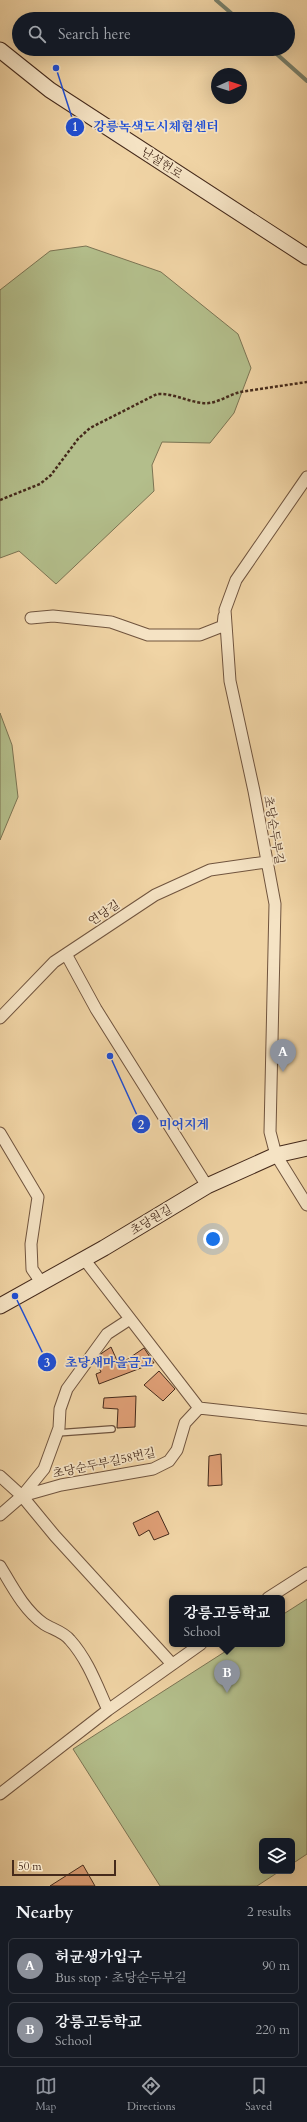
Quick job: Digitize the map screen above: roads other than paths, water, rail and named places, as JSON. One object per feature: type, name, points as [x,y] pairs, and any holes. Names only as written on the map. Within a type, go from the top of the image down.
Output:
[{"type":"street","name":"난설헌로","points":[[0,50],[50,90],[307,257]]},
{"type":"street","name":"초당순두부길","points":[[307,477],[236,580],[225,610],[230,681],[254,791],[275,904],[270,1132],[276,1155],[307,1205]]},
{"type":"street","points":[[31,618],[53,616],[111,622],[148,635],[200,634],[223,626],[225,610]]},
{"type":"street","name":"연당길","points":[[0,1018],[54,962],[155,895],[210,870],[266,862]]},
{"type":"street","points":[[66,954],[96,1009],[207,1186]]},
{"type":"street","points":[[0,1132],[38,1197],[31,1244],[32,1269],[41,1282]]},
{"type":"street","name":"초당원길","points":[[0,1306],[84,1259],[207,1186],[276,1155],[307,1148]]},
{"type":"street","points":[[84,1259],[199,1408],[307,1420]]},
{"type":"street","points":[[22,1496],[44,1469],[57,1433],[60,1409],[66,1389],[107,1334],[130,1319]]},
{"type":"street","name":"초당순두부길58번길","points":[[0,1515],[22,1496],[61,1485],[153,1469],[169,1461],[177,1450],[185,1423],[199,1408]]},
{"type":"street","points":[[0,1476],[22,1496],[55,1536],[172,1664]]},
{"type":"street","points":[[0,1566],[12,1587],[31,1613],[44,1624],[69,1638],[80,1653],[108,1710]]},
{"type":"street","points":[[273,1595],[307,1573]]},
{"type":"street","points":[[0,1794],[108,1710],[198,1647]]},
{"type":"lane","points":[[57,1433],[112,1429]]},
{"type":"waterway","points":[[216,0],[230,12]]},
{"type":"waterway","points":[[279,56],[307,81]]},
{"type":"place","name":"강릉녹색도시체험센터","points":[[56,68]]},
{"type":"place","name":"미어지게","points":[[110,1056]]},
{"type":"place","name":"허균생가입구","points":[[283,1072]]},
{"type":"place","name":"초당새마을금고","points":[[15,1296]]},
{"type":"place","name":"강릉고등학교","points":[[227,1693]]}]
